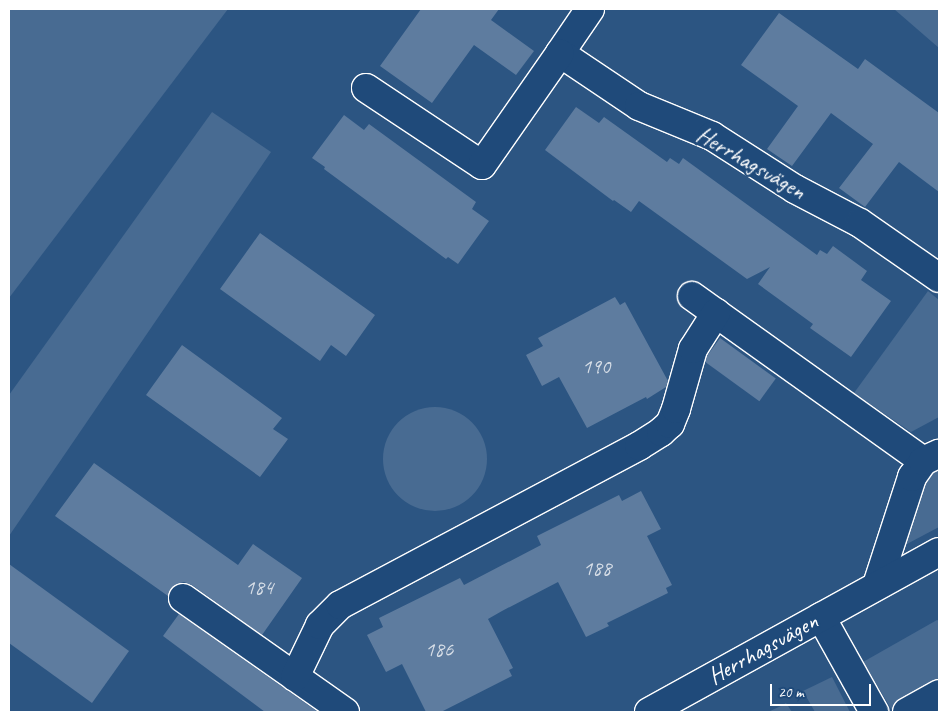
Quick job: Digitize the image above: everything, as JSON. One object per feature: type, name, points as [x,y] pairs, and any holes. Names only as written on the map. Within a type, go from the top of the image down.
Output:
[{"type":"street","points":[[366,88],[482,164],[590,9]]},
{"type":"street","name":"Herrhagsvägen","points":[[560,53],[638,106],[712,136],[795,189],[860,224],[939,278]]},
{"type":"street","points":[[692,296],[931,457],[912,477],[877,585]]},
{"type":"street","points":[[294,677],[320,625],[340,604],[639,446],[661,432],[670,424],[676,409],[693,349],[716,313]]},
{"type":"street","name":"Herrhagsvägen","points":[[649,712],[939,552]]},
{"type":"street","points":[[183,598],[345,712]]},
{"type":"street","points":[[821,617],[874,712]]},
{"type":"street","points":[[906,712],[939,694]]},
{"type":"shaded area","points":[[9,9],[228,9],[9,298]]},
{"type":"shaded area","points":[[894,9],[939,9],[939,48]]},
{"type":"shaded area","points":[[212,112],[271,152],[9,536],[9,395]]},
{"type":"shaded area","points":[[928,291],[939,300],[939,417],[911,432],[854,393]]},
{"type":"shaded area","points":[[435,407],[455,410],[472,422],[484,439],[487,459],[484,479],[472,496],[455,508],[435,511],[415,508],[398,496],[386,479],[383,459],[386,439],[398,422],[415,410]]},
{"type":"shaded area","points":[[939,467],[939,527],[905,545],[903,544],[915,498],[929,474]]},
{"type":"shaded area","points":[[937,620],[939,621],[939,685],[893,712],[863,662]]},
{"type":"shaded area","points":[[832,677],[850,712],[815,712],[803,691]]},
{"type":"shaded area","points":[[786,703],[792,712],[768,712],[783,705]]},
{"type":"building","points":[[421,9],[499,9],[491,20],[534,51],[516,75],[474,45],[432,103],[380,66]]},
{"type":"building","points":[[779,13],[858,69],[865,59],[939,113],[939,192],[899,162],[865,207],[839,188],[873,144],[831,113],[792,166],[767,149],[798,106],[741,65]]},
{"type":"building","points":[[576,107],[599,123],[604,117],[667,162],[670,158],[679,164],[683,158],[817,255],[820,250],[827,254],[833,246],[867,271],[861,280],[891,301],[851,357],[810,328],[813,324],[758,284],[770,267],[747,279],[639,201],[631,212],[613,201],[545,150]]},
{"type":"building","points":[[344,115],[364,130],[369,124],[476,202],[472,209],[489,221],[458,264],[448,257],[446,259],[324,169],[325,167],[312,158]]},
{"type":"building","points":[[260,233],[375,315],[346,356],[331,345],[320,361],[220,289]]},
{"type":"building","points":[[615,297],[620,305],[625,302],[668,381],[666,387],[647,399],[646,397],[587,428],[559,377],[542,386],[526,355],[543,346],[538,338]]},
{"type":"building","points":[[720,338],[776,379],[759,401],[704,361]]},
{"type":"building","points":[[182,345],[282,418],[273,429],[288,439],[260,477],[146,395]]},
{"type":"building","points":[[94,463],[238,565],[253,544],[302,578],[262,635],[192,585],[184,582],[177,584],[171,589],[168,596],[55,516]]},
{"type":"building","points":[[641,491],[661,529],[647,536],[672,585],[666,588],[668,593],[607,623],[609,626],[586,637],[558,582],[502,611],[488,619],[513,668],[509,670],[512,676],[441,712],[426,712],[402,664],[386,672],[367,635],[383,627],[379,618],[460,578],[464,585],[541,545],[537,536],[619,495],[622,501]]},
{"type":"building","points":[[9,564],[129,651],[92,703],[9,643]]},
{"type":"building","points":[[179,614],[318,712],[265,712],[163,636]]}]
